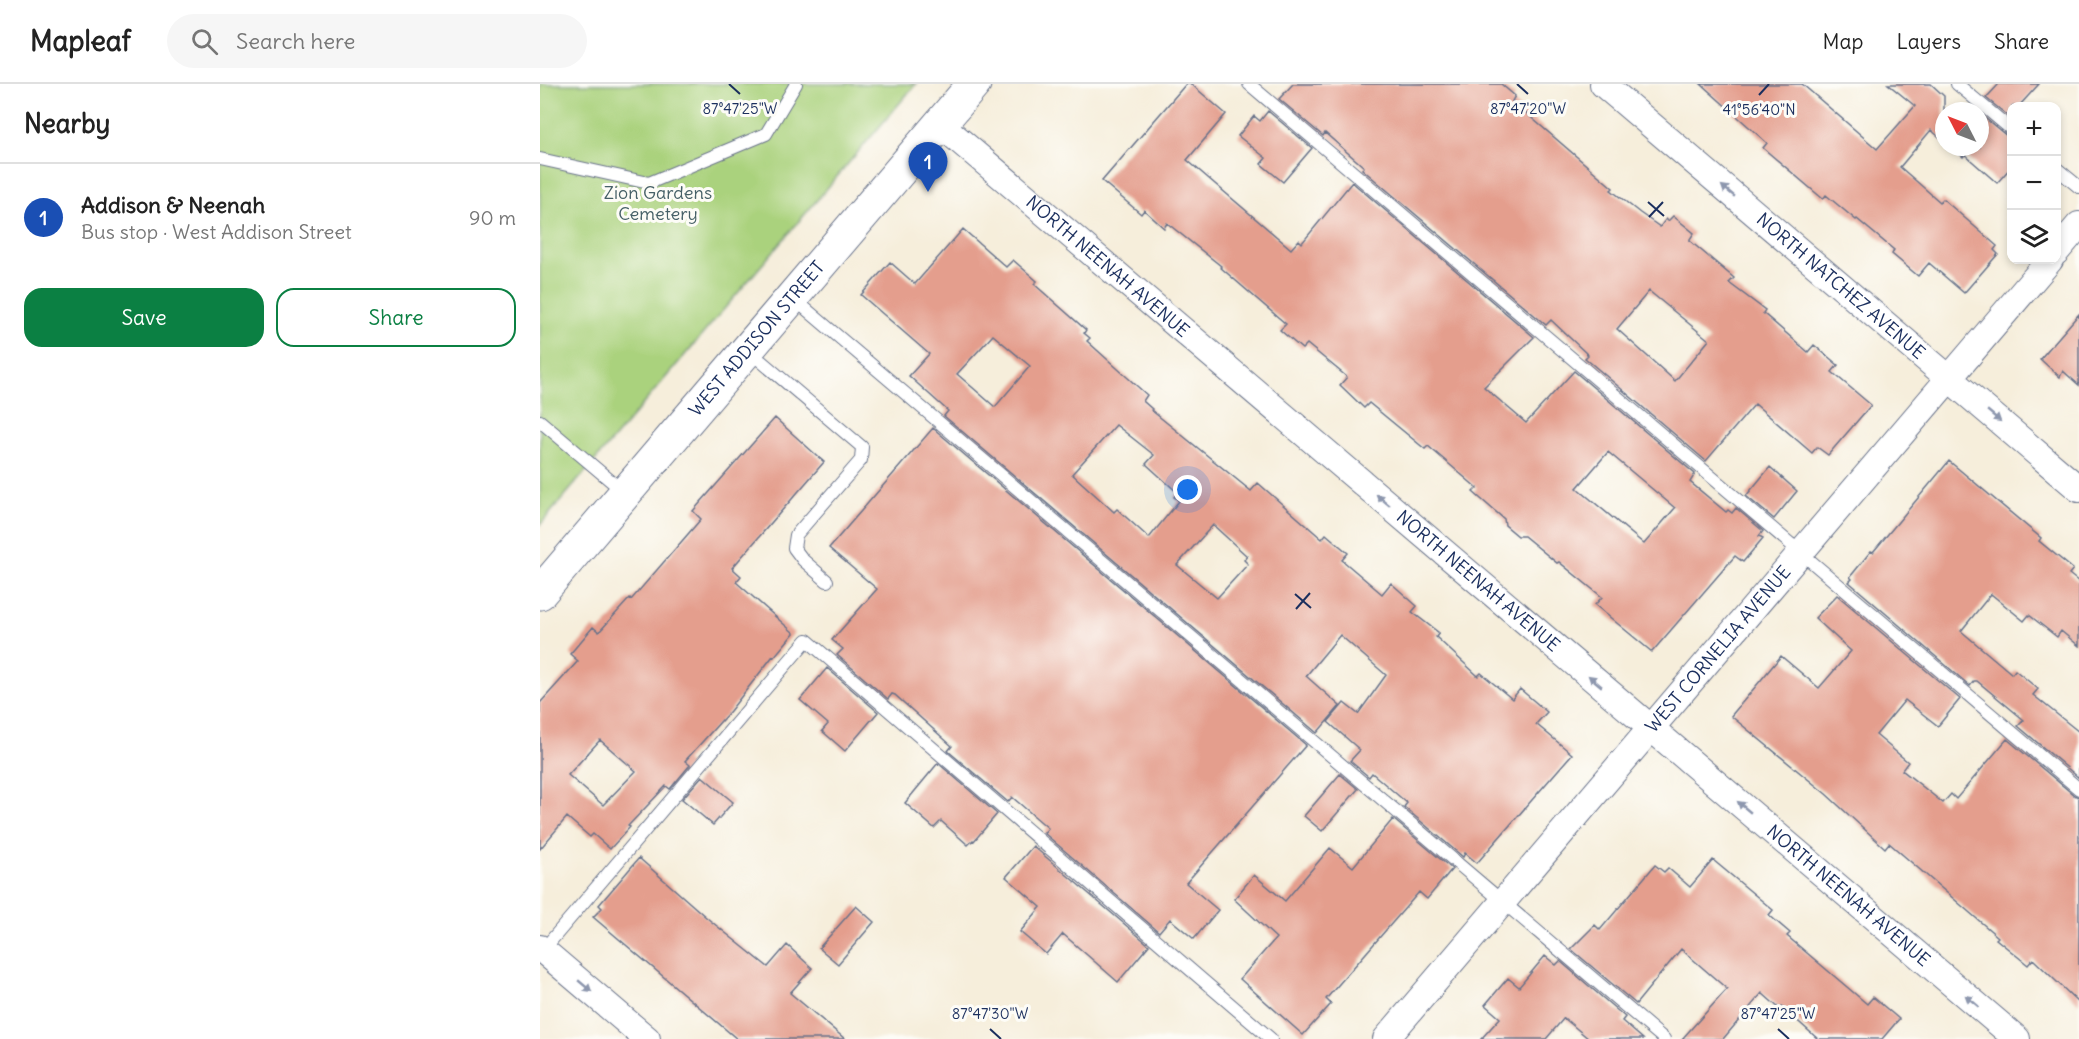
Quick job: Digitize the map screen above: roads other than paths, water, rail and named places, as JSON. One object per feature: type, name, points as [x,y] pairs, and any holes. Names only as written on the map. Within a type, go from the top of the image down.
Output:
[{"type":"street","name":"WEST ADDISON STREET","points":[[540,593],[974,84]]},
{"type":"street","name":"NORTH NATCHEZ AVENUE","points":[[1603,84],[2079,489]]},
{"type":"street","name":"NORTH NEENAH AVENUE","points":[[940,124],[2017,1039]]},
{"type":"street","points":[[2061,246],[2079,225]]},
{"type":"street","name":"WEST CORNELIA AVENUE","points":[[1386,1039],[2047,264]]},
{"type":"street","points":[[542,949],[647,1039]]},
{"type":"lane","points":[[540,159],[649,183],[766,134],[796,84]]},
{"type":"lane","points":[[1249,84],[2079,789]]},
{"type":"lane","points":[[1957,84],[2007,126]]},
{"type":"lane","points":[[2061,172],[2079,187]]},
{"type":"lane","points":[[792,297],[1664,1039]]},
{"type":"lane","points":[[747,350],[862,447],[861,460],[796,535],[794,548],[803,560],[826,581]]},
{"type":"lane","points":[[540,421],[625,493]]},
{"type":"lane","points":[[542,949],[807,640],[1271,1039]]},
{"type":"place","name":"Addison & Neenah","points":[[928,192]]},
{"type":"park label","name":"Zion Gardens Cemetery","points":[[658,203]]}]
